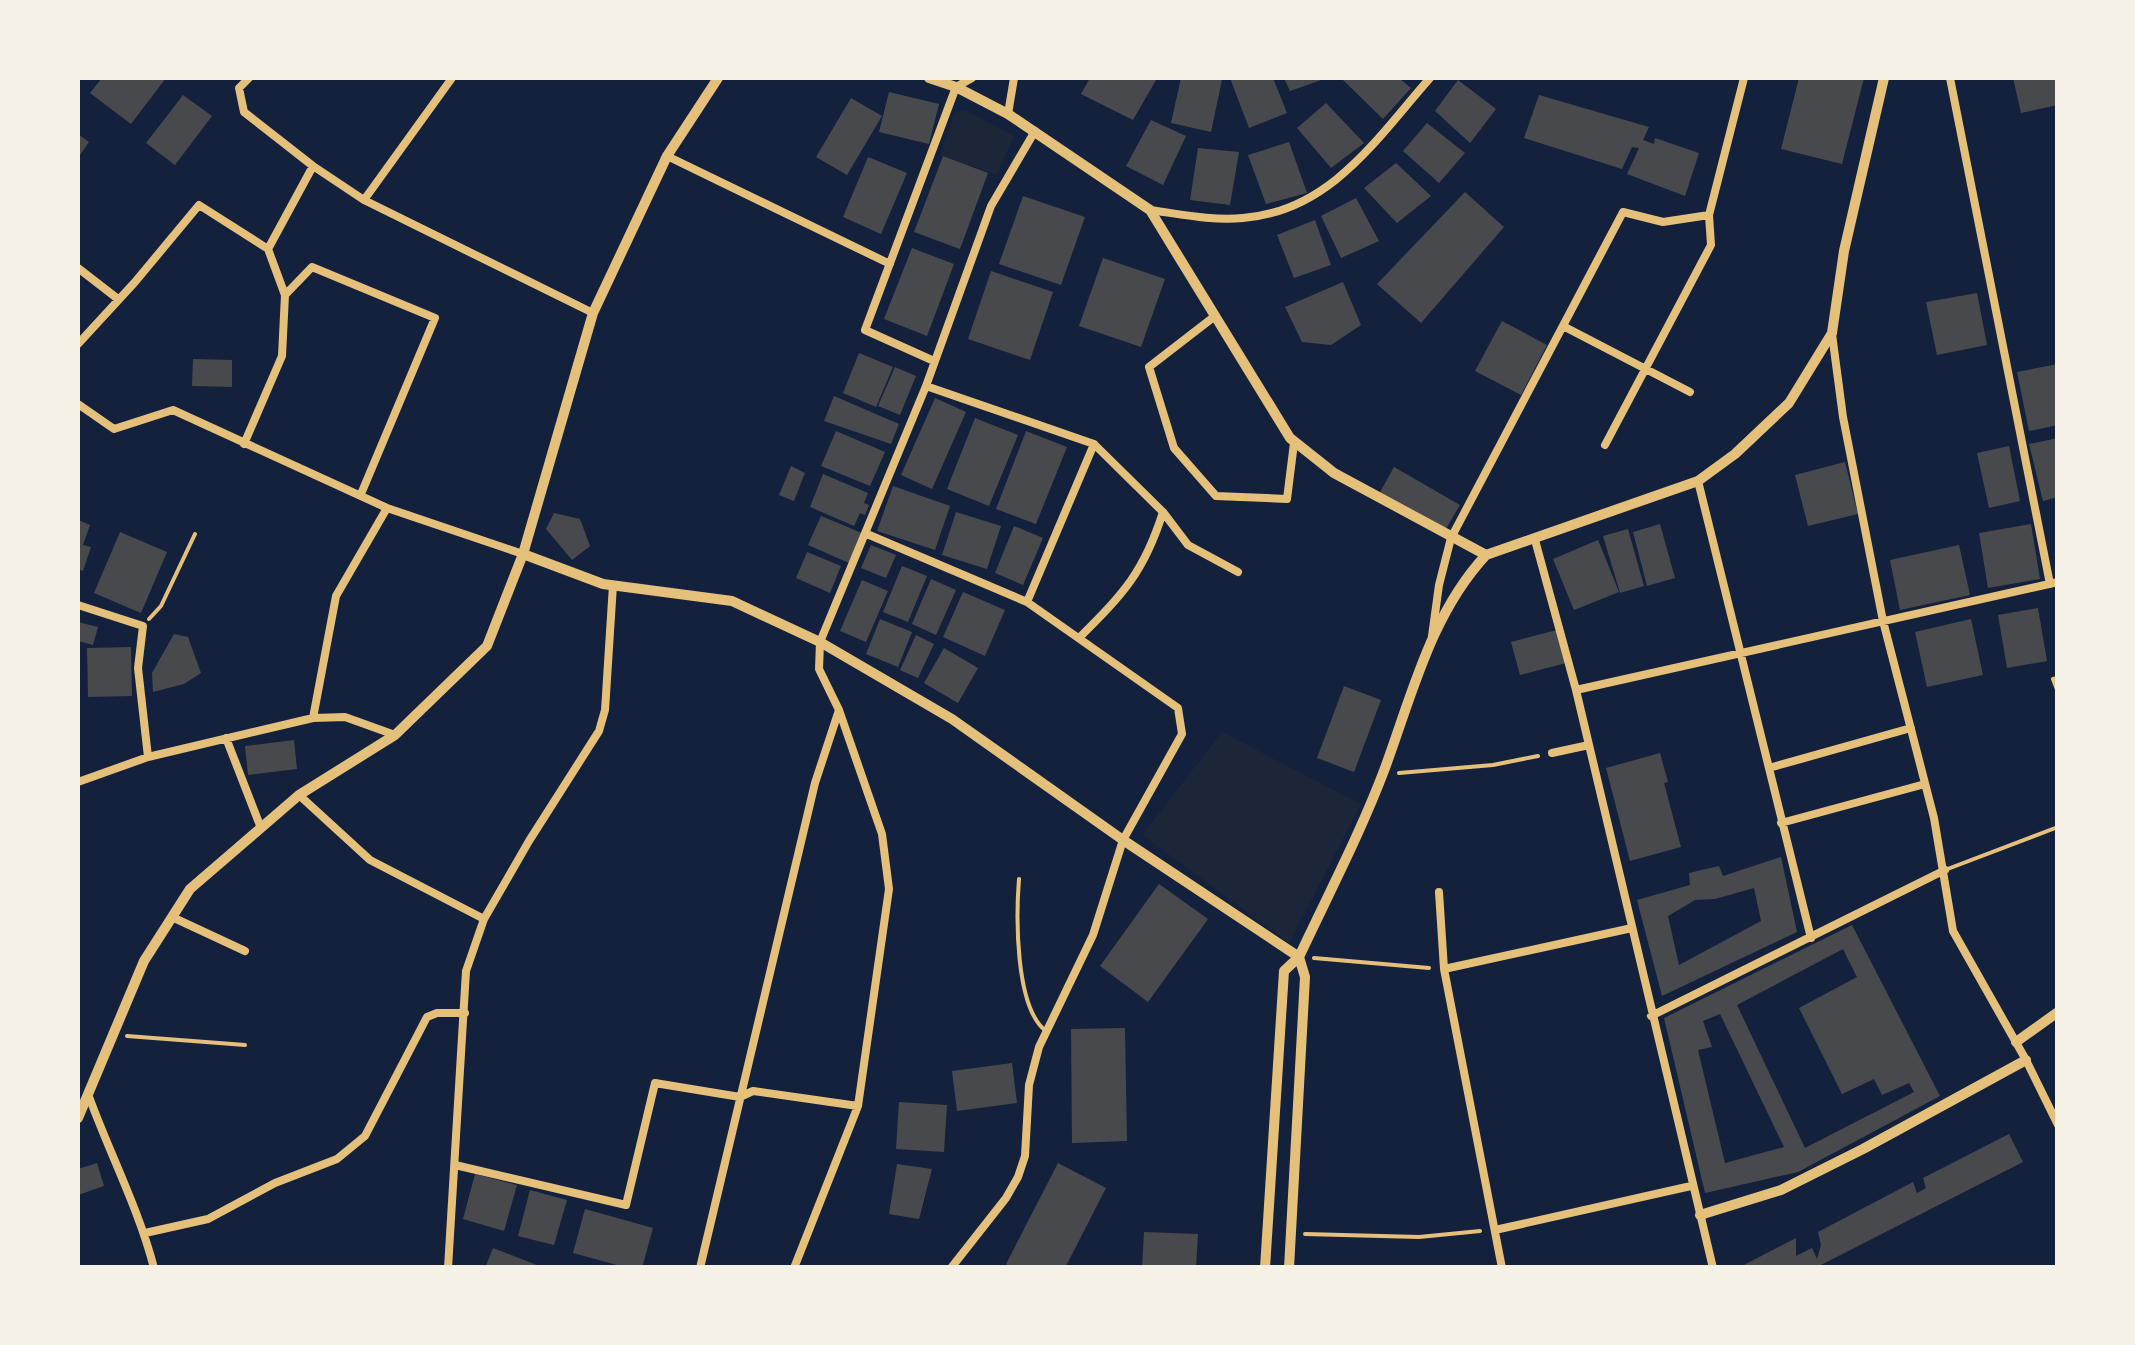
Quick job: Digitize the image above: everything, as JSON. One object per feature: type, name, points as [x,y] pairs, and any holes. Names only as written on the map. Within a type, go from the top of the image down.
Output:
[{"type":"street","points":[[248,78],[239,88],[244,112],[313,166],[364,200],[593,312]]},
{"type":"street","points":[[364,200],[452,78]]},
{"type":"street","points":[[78,1118],[144,961],[190,889],[298,796],[395,735],[487,646],[523,554],[593,312],[668,156],[718,78]]},
{"type":"street","points":[[928,78],[956,87],[1008,114],[1150,210],[1294,442],[1334,473],[1486,555]]},
{"type":"street","points":[[934,360],[866,330],[956,87],[972,78]]},
{"type":"street","points":[[1008,114],[1014,78]]},
{"type":"street","points":[[1150,210],[1245,218],[1310,198],[1342,178],[1430,78]]},
{"type":"street","points":[[1605,445],[1711,245],[1709,215],[1744,78]]},
{"type":"street","points":[[1884,78],[1844,251],[1832,333],[1843,417],[1882,621],[1945,870],[1953,932],[2058,1125]]},
{"type":"street","points":[[1576,690],[2054,583],[1950,78]]},
{"type":"street","points":[[794,1268],[858,1106],[889,889],[882,834],[839,710],[819,669],[820,642],[926,386],[991,206],[1034,131]]},
{"type":"street","points":[[668,156],[890,264]]},
{"type":"street","points":[[268,249],[313,166]]},
{"type":"street","points":[[78,344],[198,205],[268,249],[285,294],[282,356],[244,444]]},
{"type":"street","points":[[1430,644],[1450,538],[1624,212],[1663,222],[1709,215]]},
{"type":"street","points":[[78,268],[118,300]]},
{"type":"street","points":[[285,294],[312,268],[435,318],[360,494]]},
{"type":"street","points":[[1215,316],[1150,366],[1174,448],[1216,496],[1288,500],[1294,442]]},
{"type":"street","points":[[1563,326],[1690,392]]},
{"type":"street","points":[[1265,1268],[1284,971],[1300,957],[1384,770],[1419,664],[1470,572],[1486,555],[1698,481],[1736,454],[1788,402],[1832,333]]},
{"type":"street","points":[[926,386],[1094,444],[1163,512],[1188,545],[1238,572]]},
{"type":"street","points":[[78,404],[114,429],[174,410],[387,508],[613,585],[732,601],[820,642],[952,719],[1122,840],[1300,957],[1305,976],[1289,1268]]},
{"type":"street","points":[[1027,602],[1094,444]]},
{"type":"street","points":[[1698,481],[1811,938]]},
{"type":"street","points":[[313,718],[336,596],[387,508]]},
{"type":"street","points":[[1080,637],[1126,592],[1150,554],[1163,512]]},
{"type":"street","points":[[867,534],[1027,602],[1178,708],[1182,734],[1122,840],[1093,935],[1046,1031],[1033,1067],[1028,1137],[1018,1178],[951,1268]]},
{"type":"street","points":[[1535,540],[1576,690],[1713,1268]]},
{"type":"street","points":[[448,1268],[466,971],[484,920],[599,730],[605,710],[613,585]]},
{"type":"street","points":[[78,605],[142,626],[138,668],[148,757]]},
{"type":"street","points":[[700,1268],[815,783],[839,710]]},
{"type":"street","points":[[78,782],[148,757],[313,718],[345,716],[395,735]]},
{"type":"street","points":[[1769,768],[1910,728]]},
{"type":"street","points":[[226,738],[261,828]]},
{"type":"street","points":[[1552,753],[1589,744]]},
{"type":"street","points":[[1782,822],[1926,784]]},
{"type":"street","points":[[298,796],[370,860],[484,920]]},
{"type":"street","points":[[1651,1016],[1945,870]]},
{"type":"street","points":[[1439,892],[1444,969],[1502,1268]]},
{"type":"street","points":[[172,917],[244,951]]},
{"type":"street","points":[[1444,969],[1632,928]]},
{"type":"street","points":[[145,1233],[208,1219],[275,1184],[337,1159],[365,1136],[427,1017],[437,1012],[465,1013]]},
{"type":"street","points":[[2016,1042],[2058,1012]]},
{"type":"street","points":[[1700,1215],[1781,1190],[2026,1060]]},
{"type":"street","points":[[455,1165],[626,1205],[655,1083],[740,1096],[753,1091],[858,1106]]},
{"type":"street","points":[[88,1094],[145,1233],[154,1268]]},
{"type":"street","points":[[1495,1230],[1692,1186]]},
{"type":"street","points":[[1267,1230],[1290,1233]]},
{"type":"lane","points":[[2058,678],[2053,679],[2058,692]]},
{"type":"lane","points":[[1945,870],[2058,826]]},
{"type":"lane","points":[[1018,879],[1018,941],[1029,1007],[1035,1021],[1046,1031]]},
{"type":"path","points":[[142,626],[161,606],[195,534]]},
{"type":"path","points":[[1384,770],[1405,774],[1552,753]]},
{"type":"path","points":[[1300,957],[1444,969]]},
{"type":"path","points":[[112,1035],[244,1046]]},
{"type":"path","points":[[1290,1233],[1418,1237],[1495,1230]]},
{"type":"shaded area","points":[[965,110],[1014,136],[997,175],[940,155],[955,113]]},
{"type":"shaded area","points":[[1222,732],[1361,804],[1289,943],[1142,835]]},
{"type":"building","points":[[102,78],[166,78],[131,124],[90,93]]},
{"type":"building","points":[[1090,78],[1156,80],[1133,120],[1081,94]]},
{"type":"building","points":[[1181,78],[1222,80],[1211,132],[1171,123]]},
{"type":"building","points":[[1230,78],[1273,78],[1287,113],[1249,128]]},
{"type":"building","points":[[1284,78],[1327,78],[1290,91]]},
{"type":"building","points":[[1399,78],[1411,88],[1383,119],[1343,80]]},
{"type":"building","points":[[1799,78],[1864,78],[1842,164],[1781,149]]},
{"type":"building","points":[[2013,78],[2058,78],[2058,105],[2021,113]]},
{"type":"building","points":[[1458,80],[1496,109],[1470,143],[1435,111]]},
{"type":"building","points":[[889,92],[939,104],[929,144],[879,132]]},
{"type":"building","points":[[183,95],[212,116],[175,165],[146,143]]},
{"type":"building","points":[[1539,95],[1649,127],[1643,140],[1654,144],[1655,138],[1699,153],[1685,196],[1627,174],[1639,148],[1632,147],[1622,169],[1524,138]]},
{"type":"building","points":[[851,98],[882,116],[847,175],[816,157]]},
{"type":"building","points":[[1326,103],[1364,143],[1331,168],[1297,128]]},
{"type":"building","points":[[1151,120],[1186,136],[1163,185],[1126,166]]},
{"type":"building","points":[[1427,123],[1465,153],[1439,183],[1403,151]]},
{"type":"building","points":[[78,134],[89,142],[78,158]]},
{"type":"building","points":[[1289,142],[1307,193],[1266,204],[1248,155]]},
{"type":"building","points":[[1198,148],[1239,152],[1230,205],[1190,200]]},
{"type":"building","points":[[943,156],[988,173],[960,249],[914,232]]},
{"type":"building","points":[[868,157],[907,173],[881,234],[843,217]]},
{"type":"building","points":[[1396,163],[1431,196],[1397,223],[1364,188]]},
{"type":"building","points":[[1465,192],[1504,227],[1421,323],[1377,284]]},
{"type":"building","points":[[1023,196],[1085,217],[1061,285],[999,264]]},
{"type":"building","points":[[1356,198],[1379,241],[1341,258],[1321,216]]},
{"type":"building","points":[[1315,220],[1331,265],[1294,278],[1277,235]]},
{"type":"building","points":[[912,248],[954,264],[927,336],[884,319]]},
{"type":"building","points":[[1103,258],[1165,279],[1141,347],[1079,326]]},
{"type":"building","points":[[991,271],[1053,292],[1030,360],[968,339]]},
{"type":"building","points":[[1343,282],[1361,325],[1331,345],[1302,342],[1285,307]]},
{"type":"building","points":[[1977,293],[1987,345],[1937,355],[1926,302]]},
{"type":"building","points":[[1502,321],[1547,345],[1521,395],[1475,371]]},
{"type":"building","points":[[859,353],[893,367],[876,407],[843,393]]},
{"type":"building","points":[[193,359],[232,360],[232,387],[192,386]]},
{"type":"building","points":[[2058,364],[2058,425],[2029,431],[2017,372]]},
{"type":"building","points":[[895,367],[916,376],[900,415],[878,406]]},
{"type":"building","points":[[834,396],[899,424],[891,444],[824,421]]},
{"type":"building","points":[[935,398],[966,412],[932,489],[901,475]]},
{"type":"building","points":[[975,418],[1018,435],[989,506],[947,489]]},
{"type":"building","points":[[836,431],[885,452],[870,486],[821,466]]},
{"type":"building","points":[[1026,431],[1067,447],[1036,524],[996,509]]},
{"type":"building","points":[[2058,438],[2058,497],[2043,501],[2029,444]]},
{"type":"building","points":[[2009,446],[2020,501],[1989,508],[1977,453]]},
{"type":"building","points":[[1845,462],[1858,514],[1808,526],[1795,475]]},
{"type":"building","points":[[791,466],[805,473],[794,501],[779,495]]},
{"type":"building","points":[[1394,467],[1460,505],[1444,532],[1379,494]]},
{"type":"building","points":[[823,474],[868,493],[865,515],[860,513],[854,526],[810,507]]},
{"type":"building","points":[[893,486],[950,506],[935,550],[877,531]]},
{"type":"building","points":[[956,512],[1001,526],[987,569],[942,555]]},
{"type":"building","points":[[554,513],[580,519],[590,546],[572,560],[546,529]]},
{"type":"building","points":[[821,516],[862,533],[849,563],[808,545]]},
{"type":"building","points":[[78,520],[90,525],[83,545],[91,547],[83,571],[78,569]]},
{"type":"building","points":[[1660,524],[1675,578],[1647,586],[1633,532]]},
{"type":"building","points":[[2031,524],[2040,579],[1988,588],[1979,533]]},
{"type":"building","points":[[1014,526],[1043,538],[1023,585],[995,573]]},
{"type":"building","points":[[1628,529],[1644,586],[1620,593],[1603,536]]},
{"type":"building","points":[[120,532],[167,552],[141,613],[94,593]]},
{"type":"building","points":[[1598,540],[1619,592],[1574,610],[1553,559]]},
{"type":"building","points":[[871,545],[896,555],[886,578],[861,568]]},
{"type":"building","points":[[1959,545],[1970,595],[1900,610],[1890,560]]},
{"type":"building","points":[[807,552],[841,566],[830,593],[796,578]]},
{"type":"building","points":[[902,566],[927,576],[908,622],[883,612]]},
{"type":"building","points":[[931,579],[956,590],[936,635],[912,624]]},
{"type":"building","points":[[862,580],[888,591],[866,642],[840,631]]},
{"type":"building","points":[[963,592],[1005,610],[985,656],[943,637]]},
{"type":"building","points":[[2038,608],[2047,661],[2007,668],[1998,615]]},
{"type":"building","points":[[880,619],[912,632],[898,667],[866,654]]},
{"type":"building","points":[[1971,619],[1983,675],[1927,687],[1915,632]]},
{"type":"building","points":[[78,622],[98,627],[93,645],[78,641]]},
{"type":"building","points":[[1557,630],[1566,663],[1520,675],[1511,642]]},
{"type":"building","points":[[174,634],[188,637],[201,673],[184,684],[153,692],[152,673]]},
{"type":"building","points":[[916,635],[934,644],[918,678],[900,670]]},
{"type":"building","points":[[131,647],[132,696],[88,697],[87,648]]},
{"type":"building","points":[[944,648],[978,668],[958,703],[924,683]]},
{"type":"building","points":[[1344,686],[1381,700],[1354,772],[1317,758]]},
{"type":"building","points":[[294,740],[297,769],[248,775],[245,746]]},
{"type":"building","points":[[1660,753],[1681,847],[1630,861],[1606,768]]},
{"type":"building","points":[[1781,857],[1797,932],[1662,996],[1637,900],[1690,885],[1689,873],[1719,866],[1723,876]],"holes":[[[1754,888],[1761,921],[1679,965],[1668,916],[1695,900],[1715,899]]]},
{"type":"building","points":[[1159,884],[1208,919],[1148,1002],[1100,966]]},
{"type":"building","points":[[1852,925],[1940,1096],[1798,1172],[1705,1193],[1664,1018]],"holes":[[[1843,949],[1857,977],[1799,1008],[1842,1094],[1874,1079],[1882,1095],[1909,1083],[1914,1092],[1805,1148],[1737,1005]],[[1720,1014],[1784,1147],[1725,1163],[1698,1050],[1712,1047],[1703,1021]]]},
{"type":"building","points":[[1125,1028],[1127,1141],[1072,1143],[1071,1029]]},
{"type":"building","points":[[1012,1063],[1017,1103],[957,1111],[952,1071]]},
{"type":"building","points":[[899,1102],[947,1105],[944,1152],[896,1149]]},
{"type":"building","points":[[2009,1134],[2023,1162],[1815,1268],[1738,1268],[1796,1238],[1796,1256],[1812,1248],[1817,1259],[1821,1245],[1818,1232],[1913,1182],[1917,1193],[1926,1188],[1923,1178]]},
{"type":"building","points":[[97,1163],[104,1186],[78,1195],[78,1169]]},
{"type":"building","points":[[1058,1163],[1106,1188],[1065,1268],[1012,1268],[1006,1264]]},
{"type":"building","points":[[897,1164],[932,1169],[919,1219],[889,1214]]},
{"type":"building","points":[[475,1174],[517,1185],[504,1231],[463,1219]]},
{"type":"building","points":[[530,1190],[567,1200],[554,1245],[518,1236]]},
{"type":"building","points":[[585,1209],[653,1228],[642,1268],[573,1253]]},
{"type":"building","points":[[1144,1232],[1198,1234],[1196,1268],[1142,1268]]},
{"type":"building","points":[[493,1248],[542,1267],[542,1268],[485,1268]]}]
